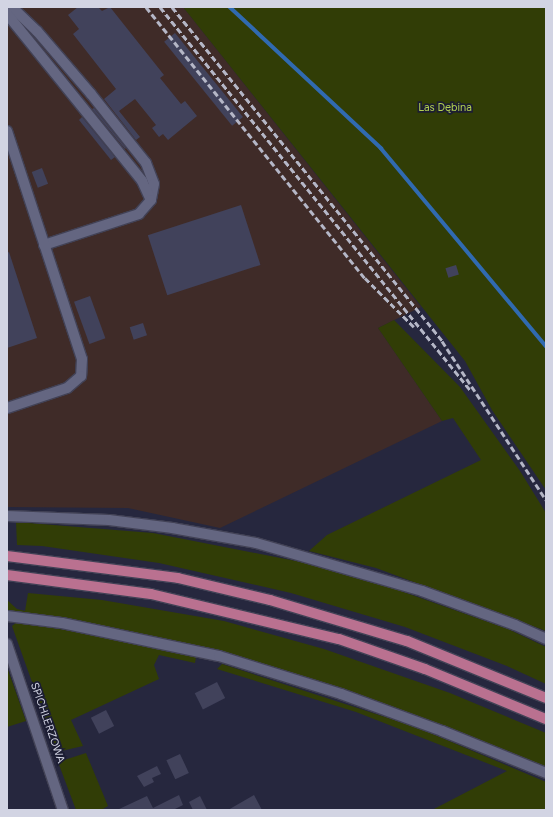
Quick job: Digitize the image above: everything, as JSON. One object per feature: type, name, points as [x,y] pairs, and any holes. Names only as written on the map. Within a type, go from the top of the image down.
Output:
[{"type":"main road","points":[[7,556],[178,578],[270,600],[407,641],[546,698]]},
{"type":"main road","points":[[7,575],[151,594],[339,639],[425,669],[546,719]]},
{"type":"street","points":[[12,7],[37,31],[86,88],[146,163],[154,184],[151,200],[139,214],[44,245]]},
{"type":"street","points":[[7,14],[142,181],[151,200]]},
{"type":"street","points":[[7,131],[82,359],[81,376],[67,388],[7,408]]},
{"type":"street","points":[[7,516],[109,520],[172,528],[256,543],[422,591],[515,625],[546,639]]},
{"type":"street","points":[[7,616],[62,623],[219,656],[341,694],[442,731],[546,773]]},
{"type":"street","name":"SPICHLERZOWA","points":[[7,644],[63,810]]},
{"type":"shaded area","points":[[7,7],[183,7],[421,307],[378,328],[442,421],[220,528],[128,508],[7,507]]},
{"type":"green space","name":"Las Dębina","points":[[183,7],[546,7],[546,490],[492,410],[465,361]]},
{"type":"green space","points":[[394,320],[460,387],[520,471],[546,513],[546,631],[376,568],[309,551],[327,535],[481,460],[453,418],[442,421],[378,328]]},
{"type":"green space","points":[[16,522],[153,533],[306,563],[395,589],[508,629],[546,647],[546,684],[507,666],[405,627],[291,593],[159,563],[42,546],[17,545]]},
{"type":"green space","points":[[28,593],[102,600],[224,621],[324,649],[450,693],[546,733],[546,771],[195,646],[57,618],[7,611],[7,600],[17,609],[25,611]]},
{"type":"green space","points":[[17,622],[119,639],[196,657],[195,663],[159,655],[154,665],[159,679],[71,720],[83,746],[57,752],[12,626]]},
{"type":"green space","points":[[222,664],[416,727],[546,782],[546,810],[432,810],[507,771],[356,712],[217,669]]},
{"type":"green space","points":[[7,667],[26,721],[7,727]]},
{"type":"green space","points":[[86,753],[108,806],[101,810],[76,810],[58,762]]},
{"type":"building","points":[[78,7],[98,7],[102,11],[110,7],[164,75],[160,78],[181,104],[185,101],[197,116],[168,140],[163,134],[159,137],[152,128],[156,125],[135,99],[119,111],[140,137],[136,140],[104,99],[116,89],[73,34],[79,29],[68,15]]},
{"type":"building","points":[[175,33],[243,117],[232,126],[164,42]]},
{"type":"building","points":[[94,108],[126,148],[125,149],[92,109]]},
{"type":"building","points":[[82,117],[115,157],[111,160],[79,120]]},
{"type":"building","points":[[42,168],[48,184],[38,188],[32,172]]},
{"type":"building","points":[[241,205],[260,265],[167,295],[148,235]]},
{"type":"building","points":[[9,252],[37,338],[7,348],[7,253]]},
{"type":"building","points":[[456,265],[459,275],[448,278],[445,268]]},
{"type":"building","points":[[90,296],[105,338],[89,344],[74,302]]},
{"type":"building","points":[[143,323],[147,335],[134,340],[130,327]]},
{"type":"building","points":[[217,682],[225,698],[203,709],[195,693]]},
{"type":"building","points":[[106,710],[114,726],[99,734],[91,718]]},
{"type":"building","points":[[180,754],[189,773],[175,779],[166,760]]},
{"type":"building","points":[[157,766],[161,774],[152,778],[154,782],[144,787],[137,776]]},
{"type":"building","points":[[179,795],[183,805],[173,810],[117,810],[147,796],[153,808]]},
{"type":"building","points":[[254,795],[262,810],[228,810]]},
{"type":"building","points":[[200,796],[207,810],[193,810],[189,802]]},
{"type":"waterway","points":[[230,7],[381,148],[546,346]]},
{"type":"railway","points":[[146,7],[365,278],[414,327]]},
{"type":"railway","points":[[160,7],[471,391]]},
{"type":"railway","points":[[172,7],[442,341],[546,500]]}]
